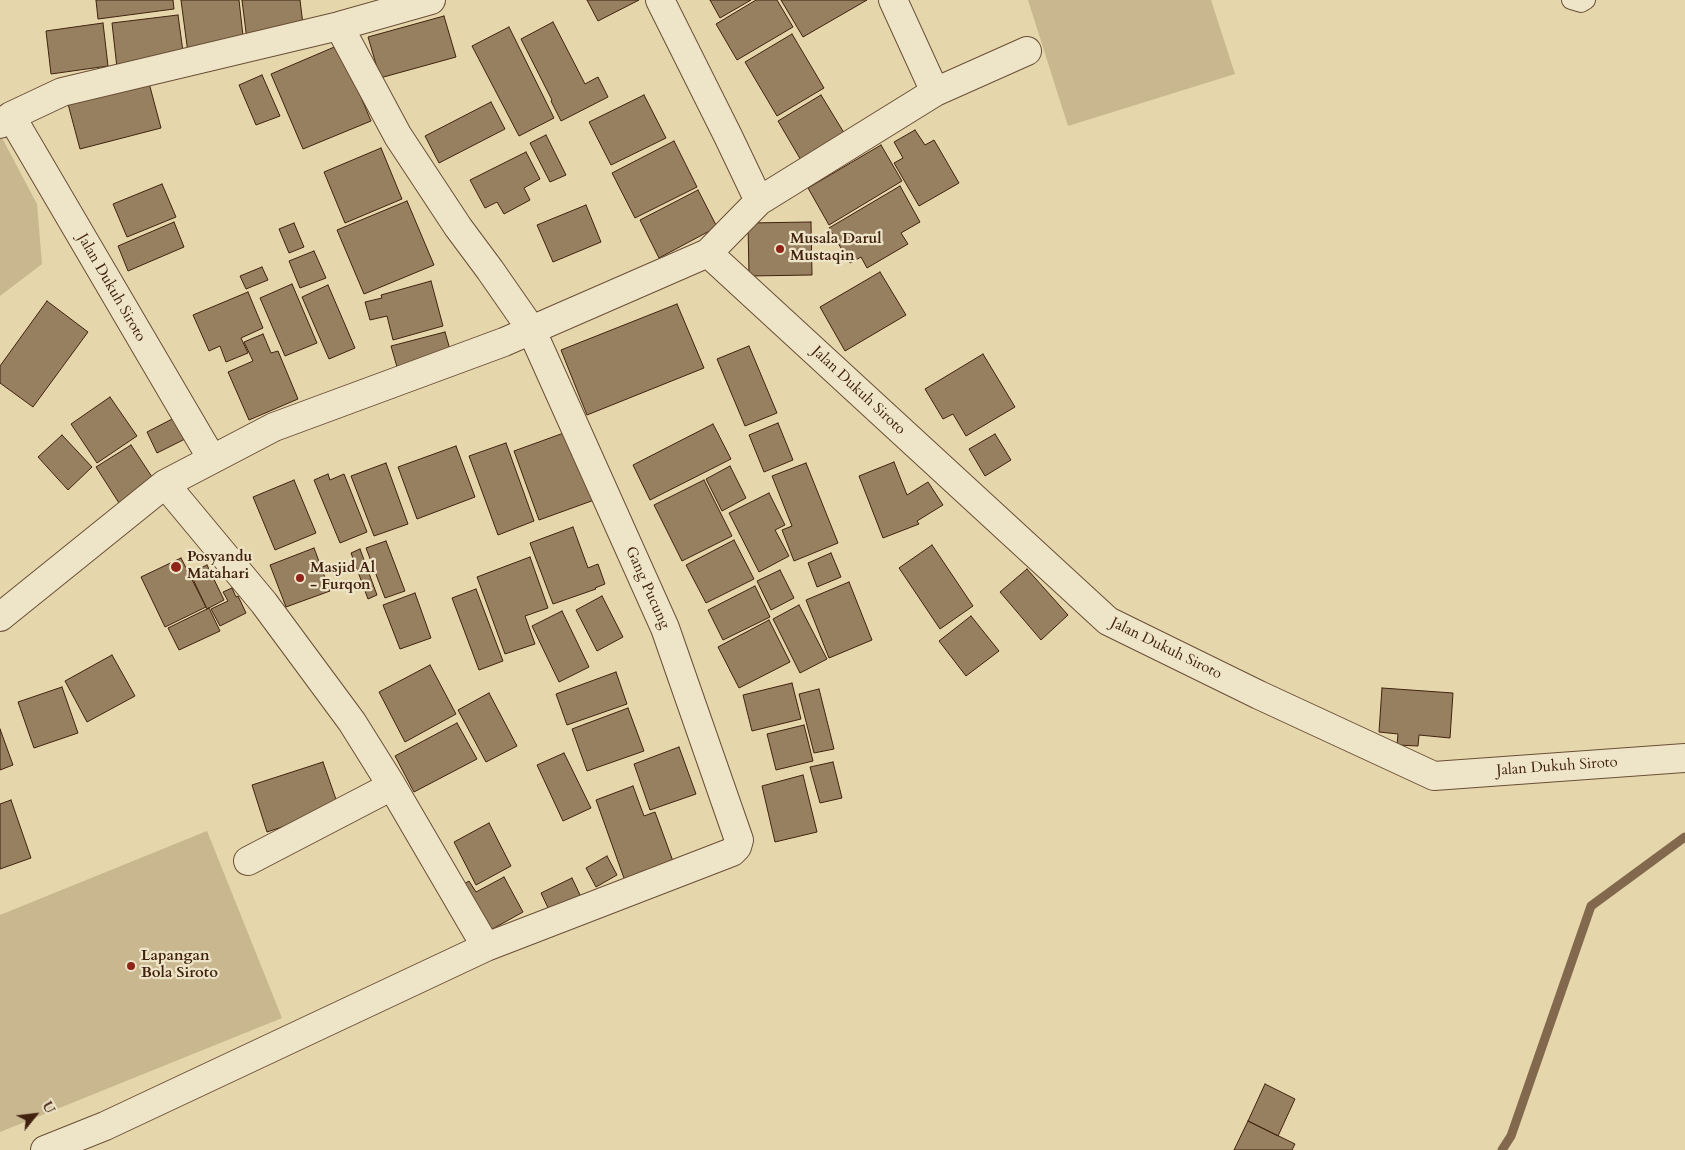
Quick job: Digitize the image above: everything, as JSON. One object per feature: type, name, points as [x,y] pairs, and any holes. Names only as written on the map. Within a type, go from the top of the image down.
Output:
[{"type":"street","name":"Jalan Dukuh Siroto","points":[[212,459],[5,120],[62,92],[339,26],[431,0]]},
{"type":"street","points":[[660,0],[759,201]]},
{"type":"street","points":[[893,0],[935,92]]},
{"type":"street","points":[[339,26],[398,136],[458,227],[531,330]]},
{"type":"street","points":[[0,617],[165,484],[274,427],[411,378],[531,330],[708,253],[759,201],[935,92],[1028,50]]},
{"type":"street","name":"Jalan Dukuh Siroto","points":[[708,253],[1108,621],[1260,695],[1434,776],[1683,758]]},
{"type":"street","name":"Gang Pucung","points":[[486,946],[732,852],[737,847],[739,840],[665,628],[531,330]]},
{"type":"street","points":[[45,1150],[105,1126],[486,946],[352,722],[264,603],[165,484]]},
{"type":"street","points":[[248,860],[392,786]]},
{"type":"lane","points":[[1571,0],[1581,2],[1586,0]]},
{"type":"shaded area","points":[[1028,0],[1211,0],[1235,74],[1068,126]]},
{"type":"shaded area","points":[[0,134],[37,204],[42,264],[0,296]]},
{"type":"shaded area","name":"Lapangan Bola Siroto","points":[[207,831],[282,1018],[0,1132],[0,915]]},
{"type":"building","points":[[96,0],[173,0],[174,9],[98,19]]},
{"type":"building","points":[[181,0],[239,0],[244,45],[188,53]]},
{"type":"building","points":[[242,0],[300,0],[304,33],[247,40]]},
{"type":"building","points":[[587,0],[639,0],[598,21]]},
{"type":"building","points":[[710,0],[751,0],[720,18]]},
{"type":"building","points":[[756,0],[777,0],[793,27],[737,60],[716,24]]},
{"type":"building","points":[[781,0],[867,0],[803,37]]},
{"type":"building","points":[[178,15],[184,59],[117,68],[112,23]]},
{"type":"building","points":[[444,16],[456,57],[380,78],[368,37]]},
{"type":"building","points":[[553,22],[585,84],[598,77],[608,97],[561,121],[521,39]]},
{"type":"building","points":[[103,23],[108,66],[51,74],[46,31]]},
{"type":"building","points":[[509,27],[554,118],[519,136],[472,46]]},
{"type":"building","points":[[792,34],[824,88],[777,116],[745,62]]},
{"type":"building","points":[[339,45],[371,121],[303,149],[271,74]]},
{"type":"building","points":[[262,75],[280,116],[256,125],[239,85]]},
{"type":"building","points":[[149,83],[161,128],[80,149],[68,104]]},
{"type":"building","points":[[644,95],[666,138],[611,165],[589,122]]},
{"type":"building","points":[[821,95],[846,136],[802,162],[778,121]]},
{"type":"building","points":[[491,102],[505,129],[439,163],[425,136]]},
{"type":"building","points":[[915,130],[925,145],[934,140],[959,183],[919,206],[894,163],[903,158],[894,142]]},
{"type":"building","points":[[546,135],[566,175],[550,182],[530,143]]},
{"type":"building","points":[[674,141],[697,187],[635,218],[612,173]]},
{"type":"building","points":[[881,145],[902,181],[829,225],[808,188]]},
{"type":"building","points":[[381,148],[402,199],[345,223],[324,172]]},
{"type":"building","points":[[526,152],[540,179],[524,188],[530,200],[504,214],[497,202],[485,208],[470,180]]},
{"type":"building","points":[[162,184],[176,217],[127,237],[113,204]]},
{"type":"building","points":[[900,186],[920,222],[901,233],[908,244],[867,268],[861,257],[850,263],[829,228]]},
{"type":"building","points":[[698,190],[717,227],[659,258],[640,220]]},
{"type":"building","points":[[407,201],[434,265],[364,294],[337,230]]},
{"type":"building","points":[[586,205],[601,242],[553,262],[537,225]]},
{"type":"building","points":[[174,222],[184,247],[128,271],[118,246]]},
{"type":"building","name":"Musala Darul Mustaqin","points":[[811,222],[812,275],[749,276],[748,223]]},
{"type":"building","points":[[294,223],[304,247],[289,253],[279,229]]},
{"type":"building","points":[[314,251],[326,278],[300,288],[289,261]]},
{"type":"building","points":[[262,267],[268,280],[246,289],[240,276]]},
{"type":"building","points":[[880,272],[906,315],[845,351],[820,307]]},
{"type":"building","points":[[431,281],[443,326],[393,340],[387,316],[370,320],[365,302],[382,298],[381,295]]},
{"type":"building","points":[[292,284],[317,343],[285,356],[260,298]]},
{"type":"building","points":[[328,285],[355,348],[329,359],[302,297]]},
{"type":"building","points":[[248,292],[263,328],[241,338],[248,353],[226,362],[220,346],[209,351],[193,315]]},
{"type":"building","points":[[47,301],[88,332],[33,407],[0,383],[0,366]]},
{"type":"building","points":[[677,304],[704,368],[587,415],[561,350]]},
{"type":"building","points":[[445,332],[453,360],[399,374],[391,346]]},
{"type":"building","points":[[263,334],[271,353],[278,351],[298,399],[249,420],[228,372],[253,361],[244,342]]},
{"type":"building","points":[[749,346],[777,413],[745,426],[717,359]]},
{"type":"building","points":[[983,354],[1015,407],[966,436],[953,414],[943,419],[925,389]]},
{"type":"building","points":[[110,397],[137,436],[97,463],[71,424]]},
{"type":"building","points":[[178,416],[189,437],[157,453],[147,432]]},
{"type":"building","points":[[778,423],[793,460],[764,472],[749,435]]},
{"type":"building","points":[[713,424],[731,459],[650,500],[633,465]]},
{"type":"building","points":[[572,430],[597,499],[539,520],[514,451]]},
{"type":"building","points":[[995,434],[1011,460],[985,476],[969,449]]},
{"type":"building","points":[[62,435],[92,467],[68,490],[38,457]]},
{"type":"building","points":[[506,443],[534,521],[498,535],[469,456]]},
{"type":"building","points":[[131,445],[154,480],[119,503],[96,467]]},
{"type":"building","points":[[456,446],[475,497],[417,519],[398,467]]},
{"type":"building","points":[[894,462],[907,495],[928,482],[943,505],[917,521],[919,524],[883,538],[859,476]]},
{"type":"building","points":[[386,463],[408,524],[374,536],[351,476]]},
{"type":"building","points":[[806,463],[838,543],[794,561],[782,530],[792,526],[772,476]]},
{"type":"building","points":[[730,466],[746,498],[722,511],[706,479]]},
{"type":"building","points":[[328,474],[330,480],[344,474],[367,532],[340,543],[314,480]]},
{"type":"building","points":[[294,480],[316,533],[275,550],[253,497]]},
{"type":"building","points":[[704,480],[732,536],[682,561],[654,505]]},
{"type":"building","points":[[769,493],[785,525],[775,530],[789,556],[759,572],[729,513]]},
{"type":"building","points":[[573,527],[588,568],[598,564],[605,584],[553,604],[530,543]]},
{"type":"building","points":[[734,540],[754,579],[706,603],[686,565]]},
{"type":"building","points":[[386,541],[405,591],[385,598],[366,548]]},
{"type":"building","points":[[932,545],[973,606],[940,629],[899,568]]},
{"type":"building","name":"Masjid Al - Furqon","points":[[314,548],[330,591],[286,607],[270,565]]},
{"type":"building","points":[[360,549],[377,595],[368,599],[351,553]]},
{"type":"building","points":[[831,553],[841,577],[817,587],[808,563]]},
{"type":"building","points":[[530,557],[548,608],[525,616],[535,644],[505,654],[477,577]]},
{"type":"building","points":[[181,558],[206,607],[165,627],[141,577]]},
{"type":"building","points":[[207,565],[224,600],[207,609],[190,573]]},
{"type":"building","points":[[1027,569],[1068,615],[1041,640],[1000,592]]},
{"type":"building","points":[[780,570],[794,598],[771,610],[757,581]]},
{"type":"building","points":[[849,582],[872,640],[829,658],[806,600]]},
{"type":"building","points":[[755,586],[770,617],[723,640],[708,610]]},
{"type":"building","points":[[232,588],[246,613],[220,626],[211,609],[228,601],[223,592]]},
{"type":"building","points":[[476,589],[503,661],[479,670],[452,598]]},
{"type":"building","points":[[415,593],[431,638],[400,649],[383,605]]},
{"type":"building","points":[[602,596],[623,637],[597,651],[576,610]]},
{"type":"building","points":[[799,605],[827,659],[800,673],[773,619]]},
{"type":"building","points":[[209,608],[220,631],[179,650],[168,628]]},
{"type":"building","points":[[562,611],[589,667],[559,682],[532,626]]},
{"type":"building","points":[[971,616],[999,651],[966,676],[939,641]]},
{"type":"building","points":[[769,620],[790,662],[739,688],[718,647]]},
{"type":"building","points":[[112,655],[135,696],[87,722],[65,681]]},
{"type":"building","points":[[430,665],[456,714],[405,742],[379,692]]},
{"type":"building","points":[[616,672],[627,704],[567,725],[556,694]]},
{"type":"building","points":[[792,683],[801,719],[752,731],[743,695]]},
{"type":"building","points":[[62,687],[78,733],[34,748],[18,702]]},
{"type":"building","points":[[1382,688],[1453,693],[1450,738],[1419,735],[1418,746],[1397,745],[1398,734],[1379,732]]},
{"type":"building","points":[[819,689],[834,749],[814,753],[799,694]]},
{"type":"building","points":[[489,693],[517,746],[486,762],[458,710]]},
{"type":"building","points":[[628,708],[644,751],[587,771],[572,729]]},
{"type":"building","points":[[457,723],[477,759],[414,792],[395,756]]},
{"type":"building","points":[[804,725],[813,761],[776,770],[767,734]]},
{"type":"building","points":[[0,729],[13,765],[0,770]]},
{"type":"building","points":[[679,747],[696,794],[650,810],[634,764]]},
{"type":"building","points":[[564,753],[591,808],[563,821],[537,765]]},
{"type":"building","points":[[323,762],[339,808],[267,832],[252,785]]},
{"type":"building","points":[[833,762],[842,798],[820,803],[810,767]]},
{"type":"building","points":[[803,775],[817,832],[775,842],[762,786]]},
{"type":"building","points":[[633,786],[644,816],[655,812],[674,864],[625,881],[596,800]]},
{"type":"building","points":[[11,800],[31,858],[0,869],[0,804]]},
{"type":"building","points":[[489,823],[511,866],[476,885],[454,842]]},
{"type":"building","points":[[607,856],[617,875],[596,887],[586,868]]},
{"type":"building","points":[[504,877],[523,912],[487,932],[462,885],[469,881],[476,892]]},
{"type":"building","points":[[572,878],[581,897],[550,912],[541,893]]},
{"type":"building","points":[[1265,1084],[1295,1099],[1278,1136],[1248,1121]]},
{"type":"building","points":[[1248,1121],[1295,1144],[1292,1150],[1234,1150]]},
{"type":"waterway","points":[[1502,1150],[1511,1136],[1591,906],[1685,837]]},
{"type":"place","name":"Musala Darul Mustaqin","points":[[780,249]]},
{"type":"place","name":"Posyandu Matahari","points":[[176,567]]},
{"type":"place","name":"Masjid Al - Furqon","points":[[300,578]]},
{"type":"place","name":"Lapangan Bola Siroto","points":[[131,966]]}]
